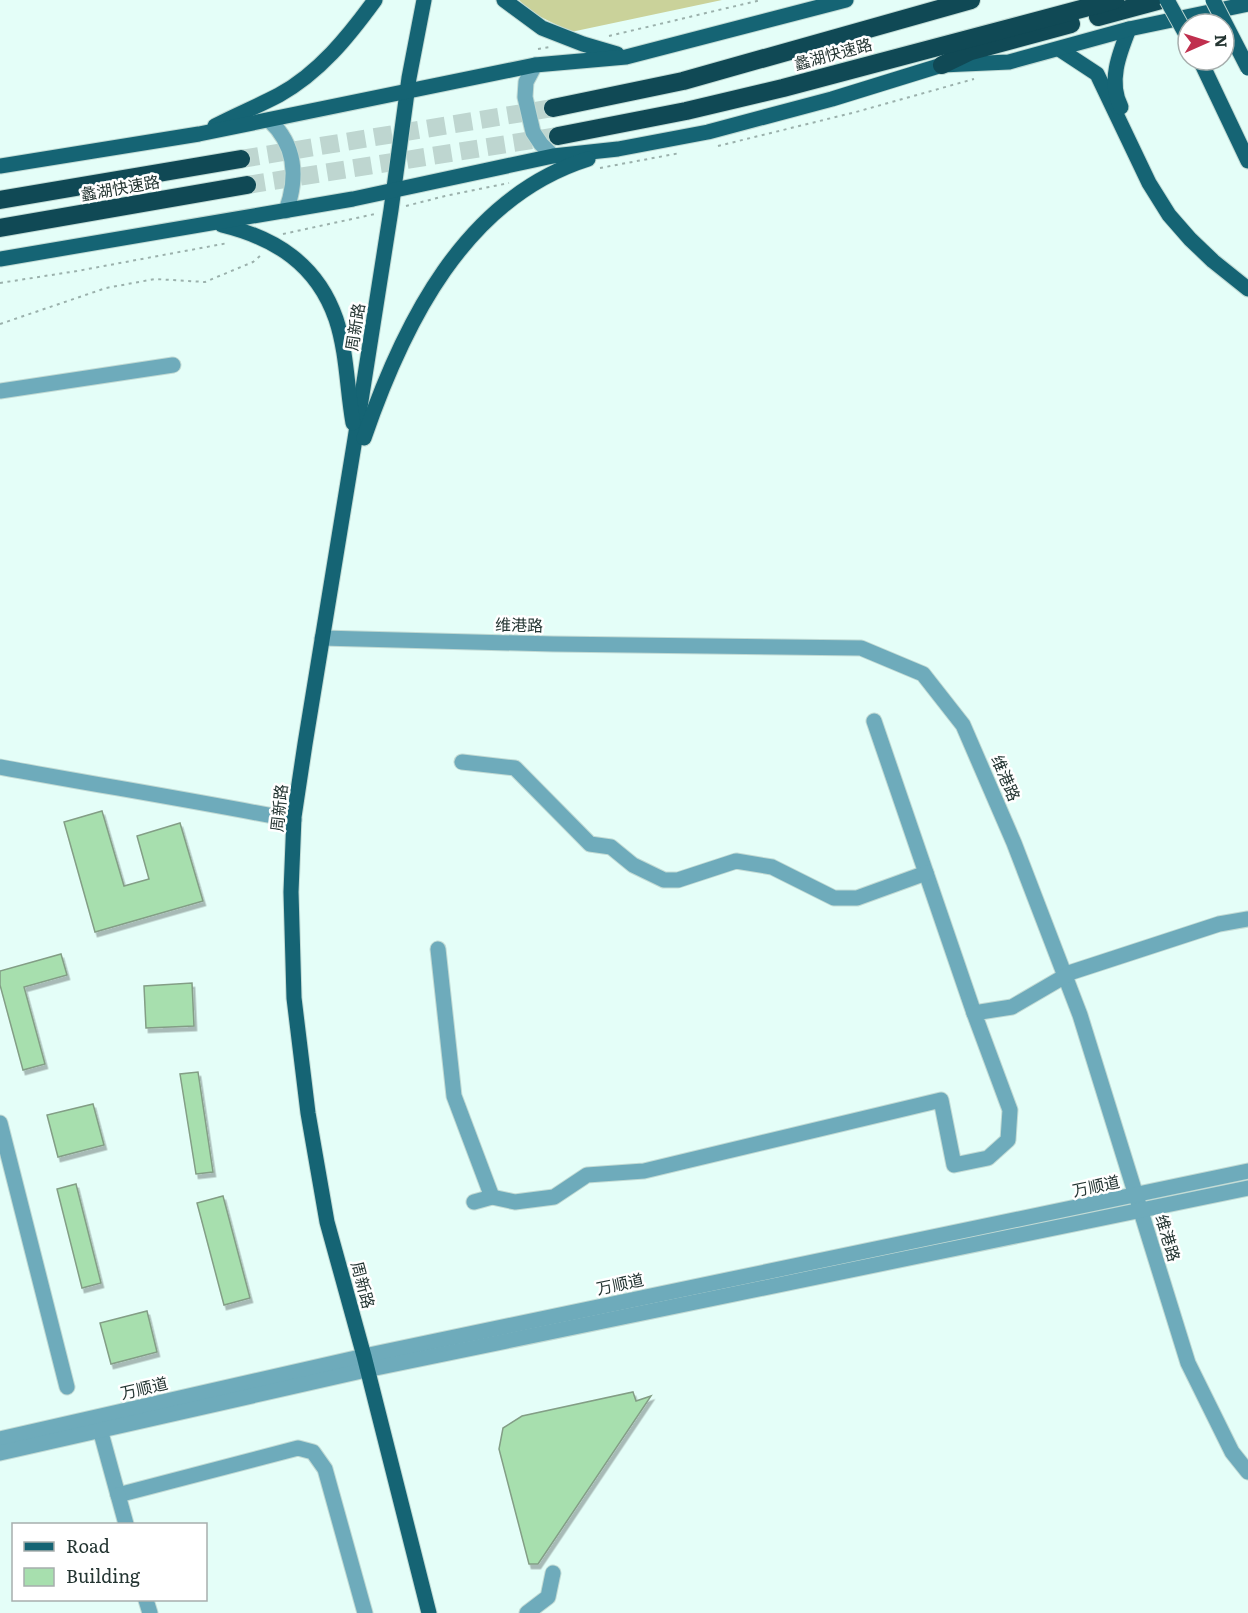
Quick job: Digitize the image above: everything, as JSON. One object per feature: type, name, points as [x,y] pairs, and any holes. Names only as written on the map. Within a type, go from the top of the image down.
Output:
[{"type":"highway","name":"蠡湖快速路","points":[[553,108],[683,81],[971,0]]},
{"type":"highway","name":"蠡湖快速路","points":[[558,136],[686,111],[783,88],[1115,0]]},
{"type":"highway","points":[[942,65],[971,51],[1161,0]]},
{"type":"highway","name":"蠡湖快速路","points":[[0,200],[241,159]]},
{"type":"highway","name":"蠡湖快速路","points":[[0,228],[248,185]]},
{"type":"main road","points":[[199,134],[279,95],[310,73],[343,42],[375,0]]},
{"type":"main road","name":"周新路","points":[[424,0],[360,439],[294,820],[291,892],[294,998],[308,1113],[327,1222],[368,1362],[434,1613]]},
{"type":"main road","name":"周新路","points":[[411,91],[430,0]]},
{"type":"main road","points":[[504,0],[542,28],[626,57]]},
{"type":"main road","points":[[0,166],[199,134],[535,65],[626,57],[846,0]]},
{"type":"main road","points":[[1167,0],[1176,16]]},
{"type":"main road","points":[[1213,0],[1231,31],[1248,68]]},
{"type":"main road","points":[[0,260],[286,211],[553,156],[618,149],[708,132],[832,99],[942,65],[1009,62],[1129,29],[1248,4]]},
{"type":"main road","points":[[1129,29],[1115,72],[1117,100],[1155,180],[1174,212],[1195,236],[1248,281]]},
{"type":"main road","points":[[1059,49],[1097,74],[1149,183],[1169,215],[1190,240],[1248,289]]},
{"type":"main road","points":[[1206,72],[1248,161]]},
{"type":"main road","points":[[360,439],[402,342],[420,307],[461,247],[515,197],[543,179],[570,164],[618,149]]},
{"type":"main road","points":[[216,223],[251,232],[274,244],[303,265],[322,291],[336,318],[360,439]]},
{"type":"main road","name":"周新路","points":[[327,636],[302,823],[299,890],[301,999],[334,1221],[429,1613]]},
{"type":"street","points":[[535,65],[526,82],[525,97],[532,132],[553,156]]},
{"type":"street","points":[[269,120],[280,130],[287,142],[294,174],[293,192],[286,211]]},
{"type":"street","points":[[0,391],[173,365]]},
{"type":"street","name":"维港路","points":[[327,636],[861,648],[923,674],[963,725],[1069,974],[1194,1360],[1237,1448],[1248,1462]]},
{"type":"street","points":[[474,1202],[492,1197],[515,1202],[554,1197],[587,1175],[644,1171],[941,1100],[954,1165],[988,1158],[1008,1140],[1010,1110],[974,1013],[874,721]]},
{"type":"street","points":[[462,762],[515,768],[590,844],[611,847],[633,865],[664,880],[678,880],[736,861],[772,867],[834,898],[857,898],[926,873]]},
{"type":"street","points":[[0,767],[294,820]]},
{"type":"street","points":[[974,1013],[1012,1007],[1069,974],[1219,924],[1248,919]]},
{"type":"street","points":[[438,949],[454,1096],[492,1197]]},
{"type":"street","points":[[1,1130],[67,1387]]},
{"type":"street","name":"万顺道","points":[[1142,1202],[1248,1171]]},
{"type":"street","name":"万顺道","points":[[0,1453],[98,1424],[368,1362],[1142,1202],[1248,1188]]},
{"type":"street","name":"维港路","points":[[1142,1202],[1188,1363],[1232,1452],[1248,1472]]},
{"type":"street","points":[[98,1424],[126,1523]]},
{"type":"street","name":"万顺道","points":[[0,1439],[98,1424]]},
{"type":"street","points":[[118,1495],[298,1448],[313,1452],[325,1469],[365,1613]]},
{"type":"street","points":[[527,1613],[548,1597],[553,1573]]},
{"type":"path","points":[[0,324],[106,288],[155,279],[205,282],[253,262],[274,244]]},
{"type":"green space","points":[[519,0],[722,0],[571,32],[531,12]]},
{"type":"building","points":[[102,811],[124,886],[149,879],[137,836],[180,823],[203,901],[95,932],[64,822]]},
{"type":"building","points":[[61,954],[67,975],[24,987],[45,1064],[23,1070],[0,985],[0,971]]},
{"type":"building","points":[[192,983],[194,1026],[146,1028],[144,986]]},
{"type":"building","points":[[198,1072],[213,1172],[196,1174],[180,1074]]},
{"type":"building","points":[[93,1104],[104,1145],[58,1157],[47,1115]]},
{"type":"building","points":[[76,1184],[101,1283],[82,1288],[57,1189]]},
{"type":"building","points":[[223,1196],[250,1298],[224,1305],[197,1203]]},
{"type":"building","points":[[147,1311],[157,1352],[111,1364],[100,1323]]},
{"type":"building","points":[[633,1392],[636,1401],[651,1396],[538,1564],[529,1564],[499,1449],[503,1428],[522,1416]]},
{"type":"tunnel","points":[[241,159],[553,108]]},
{"type":"tunnel","points":[[247,185],[558,136]]}]
